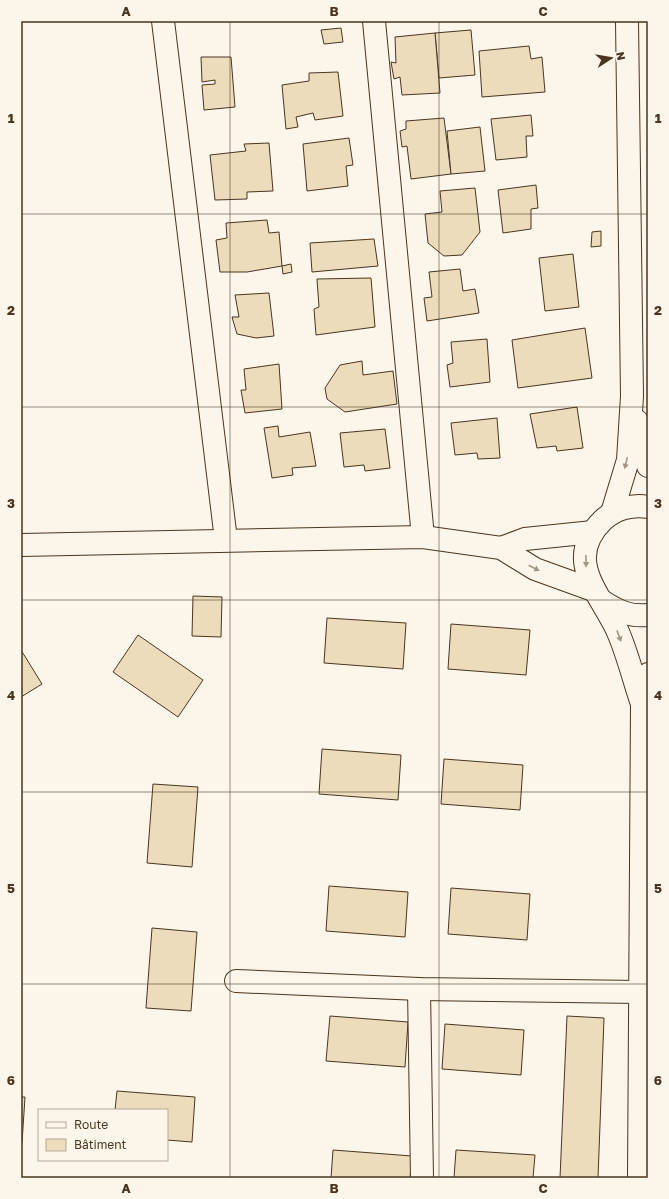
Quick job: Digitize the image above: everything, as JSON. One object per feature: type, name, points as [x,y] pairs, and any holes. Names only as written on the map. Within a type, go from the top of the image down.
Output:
[{"type":"street","points":[[163,21],[226,540]]},
{"type":"street","points":[[374,21],[423,537]]},
{"type":"street","points":[[612,513],[628,460],[632,396],[628,21]]},
{"type":"street","points":[[632,396],[648,466]]},
{"type":"street","points":[[642,706],[618,633],[588,578],[585,564],[586,551],[593,532],[597,526],[612,513],[632,506],[648,506]]},
{"type":"street","points":[[501,548],[524,539],[593,532]]},
{"type":"street","points":[[21,545],[82,545],[226,540],[423,537],[501,548],[535,569],[598,596],[613,609],[626,614],[648,615]]},
{"type":"street","points":[[639,1178],[642,706],[648,674]]},
{"type":"street","points":[[236,981],[419,988],[640,992]]},
{"type":"street","points":[[419,988],[422,1178]]},
{"type":"building","points":[[341,28],[343,42],[324,44],[321,30]]},
{"type":"building","points":[[471,30],[475,75],[439,78],[435,33]]},
{"type":"building","points":[[435,33],[440,93],[402,95],[400,77],[394,79],[391,62],[396,63],[395,37]]},
{"type":"building","points":[[529,46],[531,59],[542,57],[545,92],[482,97],[479,51]]},
{"type":"building","points":[[201,57],[231,57],[235,107],[204,110],[202,85],[215,84],[215,80],[202,82]]},
{"type":"building","points":[[338,72],[343,116],[315,120],[313,113],[296,117],[298,127],[286,129],[282,85],[309,81],[309,73]]},
{"type":"building","points":[[531,115],[533,136],[526,136],[527,157],[496,160],[491,119]]},
{"type":"building","points":[[444,118],[451,174],[411,179],[407,146],[402,147],[400,131],[406,129],[406,121]]},
{"type":"building","points":[[480,127],[485,171],[451,174],[447,131]]},
{"type":"building","points":[[349,138],[353,165],[346,166],[348,186],[307,191],[303,144]]},
{"type":"building","points":[[269,143],[273,191],[247,192],[247,199],[215,200],[210,155],[246,151],[244,144]]},
{"type":"building","points":[[536,185],[538,208],[531,209],[531,229],[503,233],[498,190]]},
{"type":"building","points":[[475,188],[480,232],[462,255],[444,256],[428,243],[425,214],[442,212],[440,191]]},
{"type":"building","points":[[267,220],[269,233],[279,232],[282,266],[247,272],[220,272],[216,240],[227,238],[226,223]]},
{"type":"building","points":[[601,231],[601,246],[591,247],[592,232]]},
{"type":"building","points":[[374,239],[378,266],[312,272],[310,243]]},
{"type":"building","points":[[573,254],[579,307],[545,311],[539,258]]},
{"type":"building","points":[[291,264],[292,272],[283,274],[282,266]]},
{"type":"building","points":[[460,269],[463,291],[475,289],[479,313],[427,321],[424,298],[432,297],[429,272]]},
{"type":"building","points":[[371,278],[375,327],[316,335],[314,309],[319,307],[317,279]]},
{"type":"building","points":[[269,293],[274,336],[256,338],[237,334],[232,317],[239,317],[235,295]]},
{"type":"building","points":[[585,328],[592,378],[518,388],[512,340]]},
{"type":"building","points":[[487,339],[490,382],[450,387],[447,365],[453,363],[451,342]]},
{"type":"building","points":[[362,361],[363,375],[393,371],[397,404],[345,412],[327,399],[325,388],[340,365]]},
{"type":"building","points":[[279,364],[282,409],[245,413],[241,390],[246,390],[244,369]]},
{"type":"building","points":[[577,407],[583,448],[557,451],[556,446],[537,448],[530,414]]},
{"type":"building","points":[[497,418],[500,458],[478,459],[477,453],[455,455],[451,423]]},
{"type":"building","points":[[278,426],[279,437],[310,432],[316,466],[292,468],[293,475],[272,478],[264,428]]},
{"type":"building","points":[[385,429],[390,468],[365,471],[364,465],[344,467],[340,433]]},
{"type":"building","points":[[193,596],[222,597],[221,637],[192,636]]},
{"type":"building","points":[[327,618],[406,623],[403,669],[324,663]]},
{"type":"building","points":[[451,624],[530,630],[526,675],[448,669]]},
{"type":"building","points":[[138,635],[203,680],[178,717],[113,672]]},
{"type":"building","points":[[21,650],[42,684],[21,697]]},
{"type":"building","points":[[322,749],[401,755],[398,800],[319,794]]},
{"type":"building","points":[[444,759],[523,765],[520,810],[441,804]]},
{"type":"building","points":[[153,784],[198,787],[192,867],[147,863]]},
{"type":"building","points":[[329,886],[408,892],[405,937],[326,931]]},
{"type":"building","points":[[451,888],[530,894],[527,940],[448,934]]},
{"type":"building","points":[[152,928],[197,932],[191,1011],[146,1008]]},
{"type":"building","points":[[330,1016],[408,1022],[405,1067],[326,1061]]},
{"type":"building","points":[[567,1016],[604,1018],[598,1178],[560,1178]]},
{"type":"building","points":[[445,1024],[524,1030],[521,1075],[442,1069]]},
{"type":"building","points":[[117,1091],[195,1097],[192,1142],[168,1140],[168,1109],[115,1109]]},
{"type":"building","points":[[21,1097],[25,1097],[22,1143],[21,1143]]},
{"type":"building","points":[[333,1150],[412,1156],[410,1178],[331,1178]]},
{"type":"building","points":[[456,1150],[535,1155],[533,1178],[454,1178]]}]
